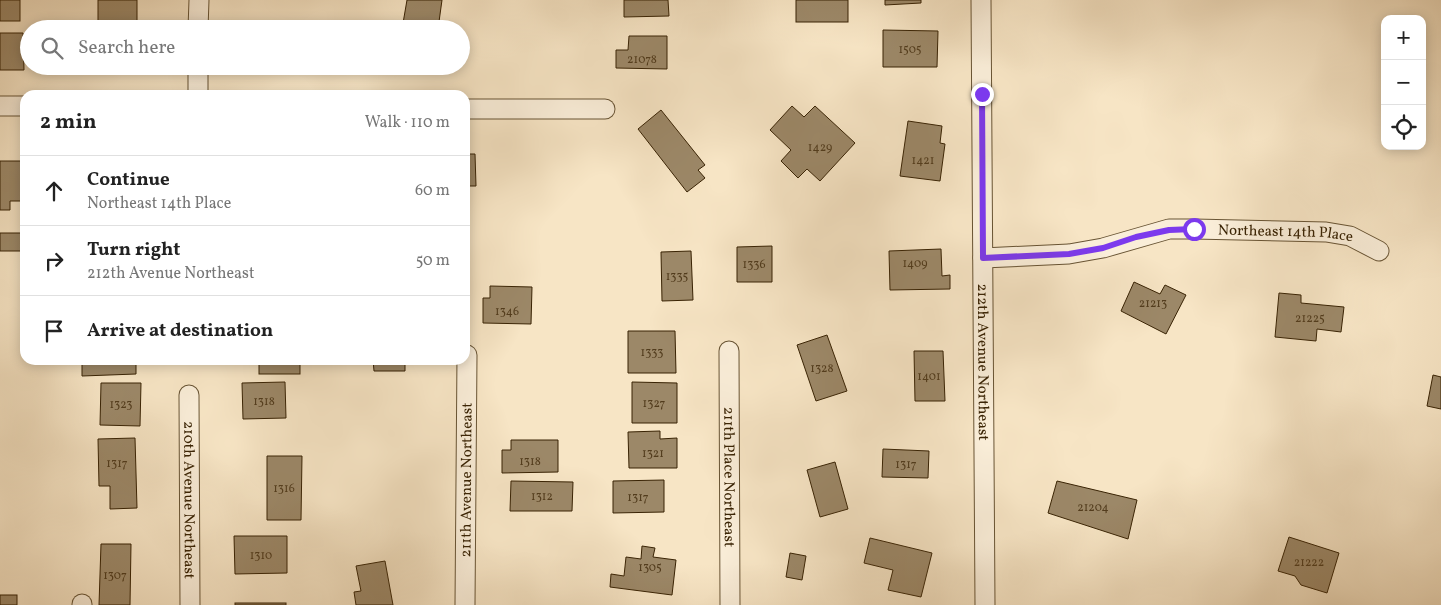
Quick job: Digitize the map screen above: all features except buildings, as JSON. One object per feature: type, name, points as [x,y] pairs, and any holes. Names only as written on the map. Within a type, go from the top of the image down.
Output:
[{"type":"street","points":[[198,20],[199,0]]},
{"type":"street","name":"212th Avenue Northeast","points":[[981,0],[985,605]]},
{"type":"street","points":[[198,75],[198,90]]},
{"type":"street","points":[[0,106],[20,106]]},
{"type":"street","points":[[470,109],[605,109]]},
{"type":"street","name":"Northeast 14th Place","points":[[983,258],[1069,254],[1103,248],[1136,237],[1169,230],[1194,229],[1326,232],[1350,236],[1379,251]]},
{"type":"street","name":"211th Place Northeast","points":[[729,351],[730,605]]},
{"type":"street","name":"211th Avenue Northeast","points":[[465,605],[467,365]]},
{"type":"street","name":"210th Avenue Northeast","points":[[189,395],[190,605]]},
{"type":"route","points":[[982,94],[983,258],[1069,254],[1103,248],[1136,237],[1169,230],[1194,229]]}]
